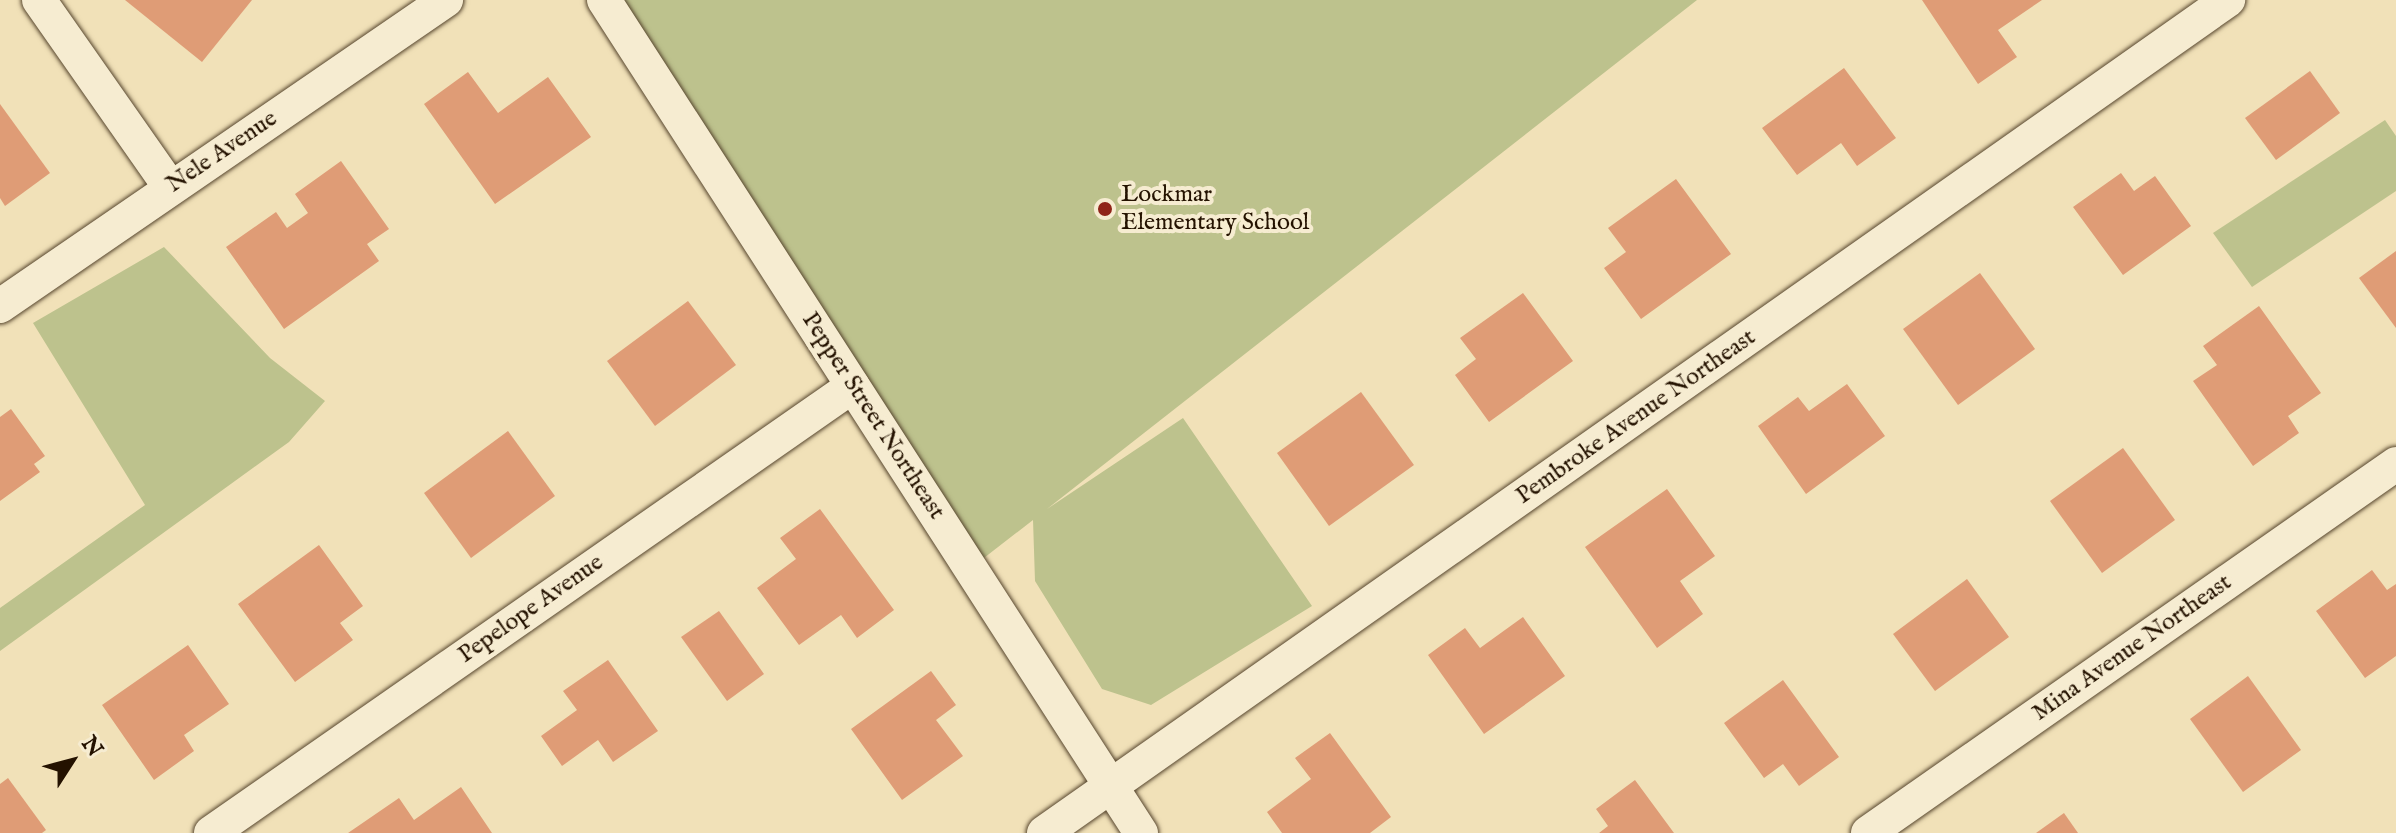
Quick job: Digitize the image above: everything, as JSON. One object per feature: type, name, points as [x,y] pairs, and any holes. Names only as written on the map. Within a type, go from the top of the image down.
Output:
[{"type":"street","points":[[39,0],[170,187]]},
{"type":"street","name":"Nele Avenue","points":[[0,306],[446,0]]},
{"type":"street","name":"Pepper Street Northeast","points":[[604,0],[1141,833]]},
{"type":"street","name":"Pembroke Avenue Northeast","points":[[1044,833],[2228,0]]},
{"type":"street","name":"Pepelope Avenue","points":[[211,833],[853,386]]},
{"type":"street","name":"Mina Avenue Northeast","points":[[1868,833],[2396,464]]},
{"type":"green space","name":"Lockmar Elementary School","points":[[595,0],[1697,0],[1047,509],[1183,418],[1312,606],[1151,705],[1102,689],[1035,581],[1033,520],[971,568]]},
{"type":"green space","points":[[2385,120],[2396,136],[2396,191],[2252,287],[2213,233]]},
{"type":"green space","points":[[164,247],[270,358],[325,401],[289,442],[0,651],[0,608],[145,505],[33,323]]},
{"type":"building","points":[[125,0],[252,0],[202,62]]},
{"type":"building","points":[[1922,0],[2042,0],[1998,30],[2017,57],[1978,84]]},
{"type":"building","points":[[1844,68],[1896,138],[1857,166],[1841,143],[1797,175],[1762,128]]},
{"type":"building","points":[[2310,71],[2340,113],[2276,160],[2245,118]]},
{"type":"building","points":[[468,72],[498,113],[548,77],[591,137],[495,204],[424,104]]},
{"type":"building","points":[[0,104],[50,173],[5,206],[0,198]]},
{"type":"building","points":[[341,161],[389,229],[367,244],[379,261],[284,329],[226,247],[276,212],[287,228],[308,213],[295,194]]},
{"type":"building","points":[[2121,173],[2134,191],[2155,176],[2191,226],[2123,275],[2073,207]]},
{"type":"building","points":[[1676,179],[1731,254],[1641,319],[1604,268],[1626,252],[1608,228]]},
{"type":"building","points":[[2396,251],[2396,328],[2359,278]]},
{"type":"building","points":[[1980,273],[2035,349],[1958,405],[1903,329]]},
{"type":"building","points":[[1523,293],[1573,361],[1489,422],[1455,375],[1476,359],[1460,338]]},
{"type":"building","points":[[688,301],[736,365],[655,426],[607,361]]},
{"type":"building","points":[[2259,306],[2321,393],[2288,416],[2299,433],[2253,466],[2193,381],[2217,365],[2203,346]]},
{"type":"building","points":[[1847,384],[1885,436],[1806,494],[1758,426],[1798,397],[1809,411]]},
{"type":"building","points":[[1361,392],[1414,465],[1329,526],[1277,453]]},
{"type":"building","points":[[11,409],[45,456],[34,464],[40,472],[0,501],[0,417]]},
{"type":"building","points":[[508,431],[555,496],[471,558],[424,493]]},
{"type":"building","points":[[2123,448],[2175,520],[2102,573],[2050,501]]},
{"type":"building","points":[[1667,489],[1715,556],[1680,581],[1703,614],[1657,648],[1585,547]]},
{"type":"building","points":[[820,509],[894,610],[857,638],[841,615],[799,645],[757,588],[796,559],[780,538]]},
{"type":"building","points":[[319,545],[363,606],[340,623],[353,640],[295,682],[238,604]]},
{"type":"building","points":[[2372,570],[2387,590],[2396,584],[2396,656],[2365,678],[2316,611]]},
{"type":"building","points":[[1967,579],[2009,637],[1935,691],[1893,634]]},
{"type":"building","points":[[719,611],[764,674],[727,701],[681,637]]},
{"type":"building","points":[[1523,617],[1565,676],[1484,734],[1428,655],[1465,628],[1480,648]]},
{"type":"building","points":[[188,645],[229,704],[184,735],[194,751],[154,780],[102,705]]},
{"type":"building","points":[[608,660],[658,731],[613,762],[598,740],[562,766],[541,736],[577,710],[563,691]]},
{"type":"building","points":[[931,671],[956,705],[936,720],[963,756],[902,800],[851,729]]},
{"type":"building","points":[[2248,676],[2301,750],[2243,792],[2190,719]]},
{"type":"building","points":[[1783,680],[1839,757],[1799,786],[1783,764],[1764,778],[1724,723]]},
{"type":"building","points":[[1330,733],[1391,817],[1370,833],[1282,833],[1267,812],[1311,779],[1295,758]]},
{"type":"building","points":[[8,778],[46,830],[42,833],[0,833],[0,784]]},
{"type":"building","points":[[1635,780],[1674,833],[1599,833],[1608,826],[1596,809]]},
{"type":"building","points":[[461,787],[492,833],[348,833],[399,798],[414,820]]},
{"type":"building","points":[[2064,813],[2078,833],[2036,833]]},
{"type":"place","name":"Lockmar Elementary School","points":[[1105,209]]}]
